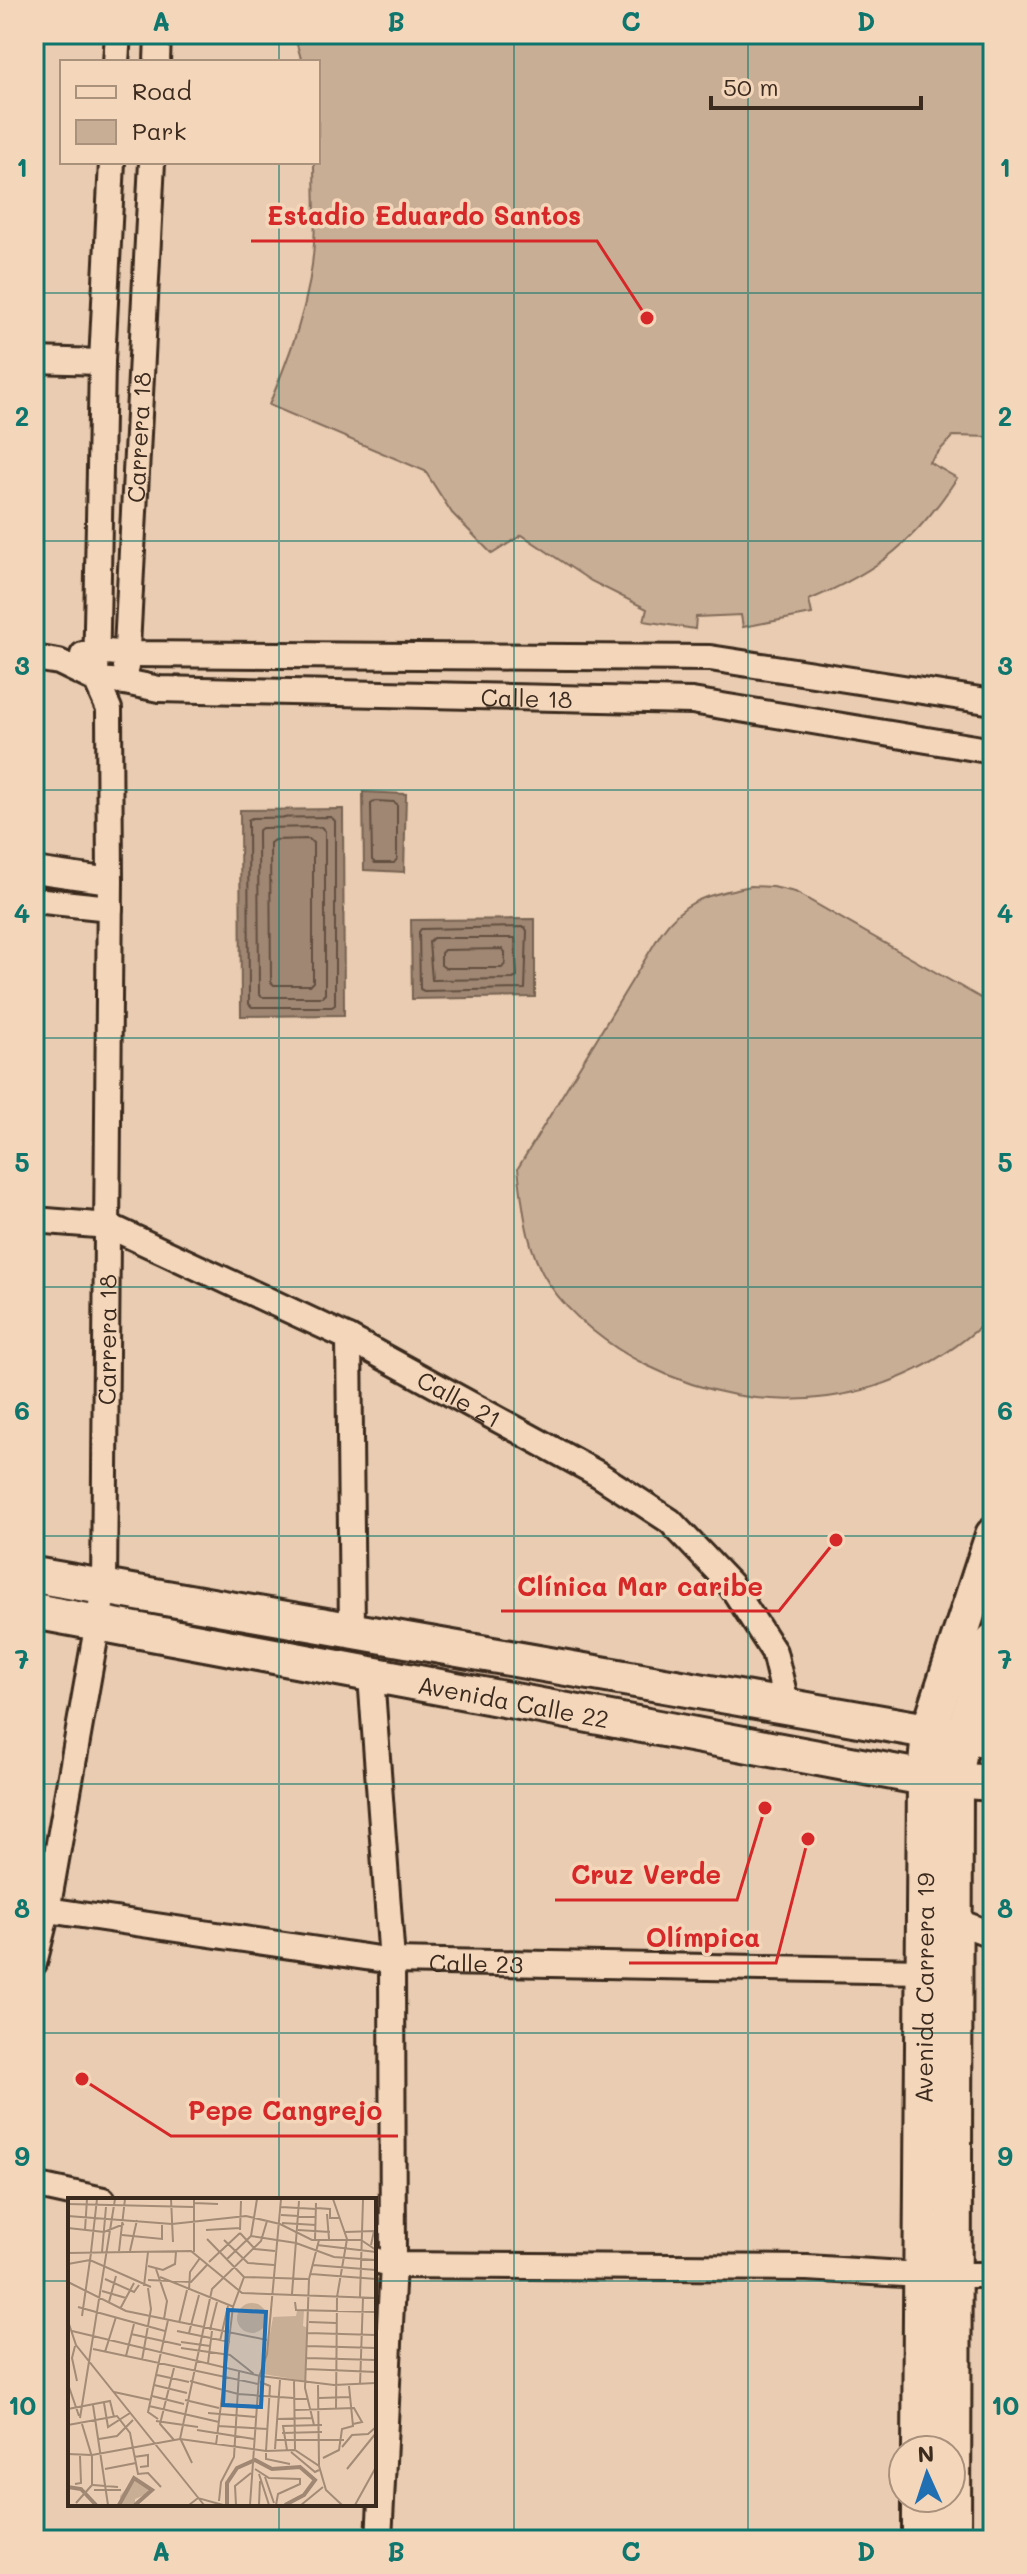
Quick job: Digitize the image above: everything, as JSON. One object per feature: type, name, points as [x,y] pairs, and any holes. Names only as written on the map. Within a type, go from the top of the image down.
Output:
[{"type":"main road","name":"Avenida Carrera 19","points":[[921,2434],[936,2274],[956,1921],[940,1779],[929,1730],[993,1535]]},
{"type":"main road","name":"Avenida Calle 22","points":[[34,1575],[978,1738]]},
{"type":"main road","name":"Avenida Calle 22","points":[[34,1611],[371,1676],[940,1779],[993,1783]]},
{"type":"main road","name":"Avenida Carrera 19","points":[[953,2540],[936,2274],[922,1971],[940,1779],[978,1738],[993,1641]]},
{"type":"main road","points":[[920,2514],[920,2540]]},
{"type":"street","points":[[116,60],[118,34]]},
{"type":"street","points":[[157,60],[158,34]]},
{"type":"street","name":"Carrera 18","points":[[34,1963],[41,1910],[104,1588],[109,1226],[109,709],[96,680],[102,362],[112,164]]},
{"type":"street","name":"Carrera 18","points":[[109,709],[125,682],[128,654],[152,164]]},
{"type":"street","points":[[34,360],[102,362]]},
{"type":"street","name":"Calle 18","points":[[59,662],[97,651],[128,654],[710,658],[993,702]]},
{"type":"street","name":"Calle 18","points":[[34,658],[59,662],[96,680],[159,689],[692,701],[993,751]]},
{"type":"street","points":[[34,870],[110,881]]},
{"type":"street","points":[[34,900],[110,908]]},
{"type":"street","name":"Calle 21","points":[[34,1220],[109,1226],[349,1338],[598,1474],[670,1521],[730,1584],[774,1652],[787,1706]]},
{"type":"street","points":[[349,1338],[352,1630]]},
{"type":"street","points":[[371,1676],[392,1961],[379,2540]]},
{"type":"street","name":"Calle 23","points":[[41,1910],[392,1961],[922,1971]]},
{"type":"street","points":[[956,1921],[993,1935]]},
{"type":"street","points":[[34,2185],[94,2198]]},
{"type":"street","points":[[383,2262],[807,2268],[993,2275]]},
{"type":"green space","points":[[294,34],[993,34],[993,437],[953,436],[929,462],[957,478],[926,520],[876,565],[809,600],[812,614],[743,627],[741,615],[696,617],[695,629],[644,621],[647,609],[591,581],[522,535],[492,554],[452,513],[425,471],[269,405],[304,306],[314,243],[314,164],[320,164],[320,60],[301,60]]},
{"type":"green space","points":[[751,886],[795,892],[993,1005],[993,1315],[955,1346],[915,1370],[872,1387],[828,1397],[782,1400],[736,1395],[691,1384],[632,1358],[593,1330],[558,1297],[535,1257],[524,1213],[518,1168],[661,933],[680,912],[700,899]]},
{"type":"water","points":[[363,792],[406,794],[404,872],[364,870]]},
{"type":"water","points":[[343,809],[344,1015],[241,1016],[240,810]]},
{"type":"water","points":[[535,919],[535,997],[412,999],[411,920]]},
{"type":"place","name":"Estadio Eduardo Santos","points":[[647,318]]},
{"type":"place","name":"Clínica Mar caribe","points":[[836,1540]]},
{"type":"place","name":"Cruz Verde","points":[[765,1808]]},
{"type":"place","name":"Olímpica","points":[[808,1839]]},
{"type":"place","name":"Pepe Cangrejo","points":[[82,2079]]}]
